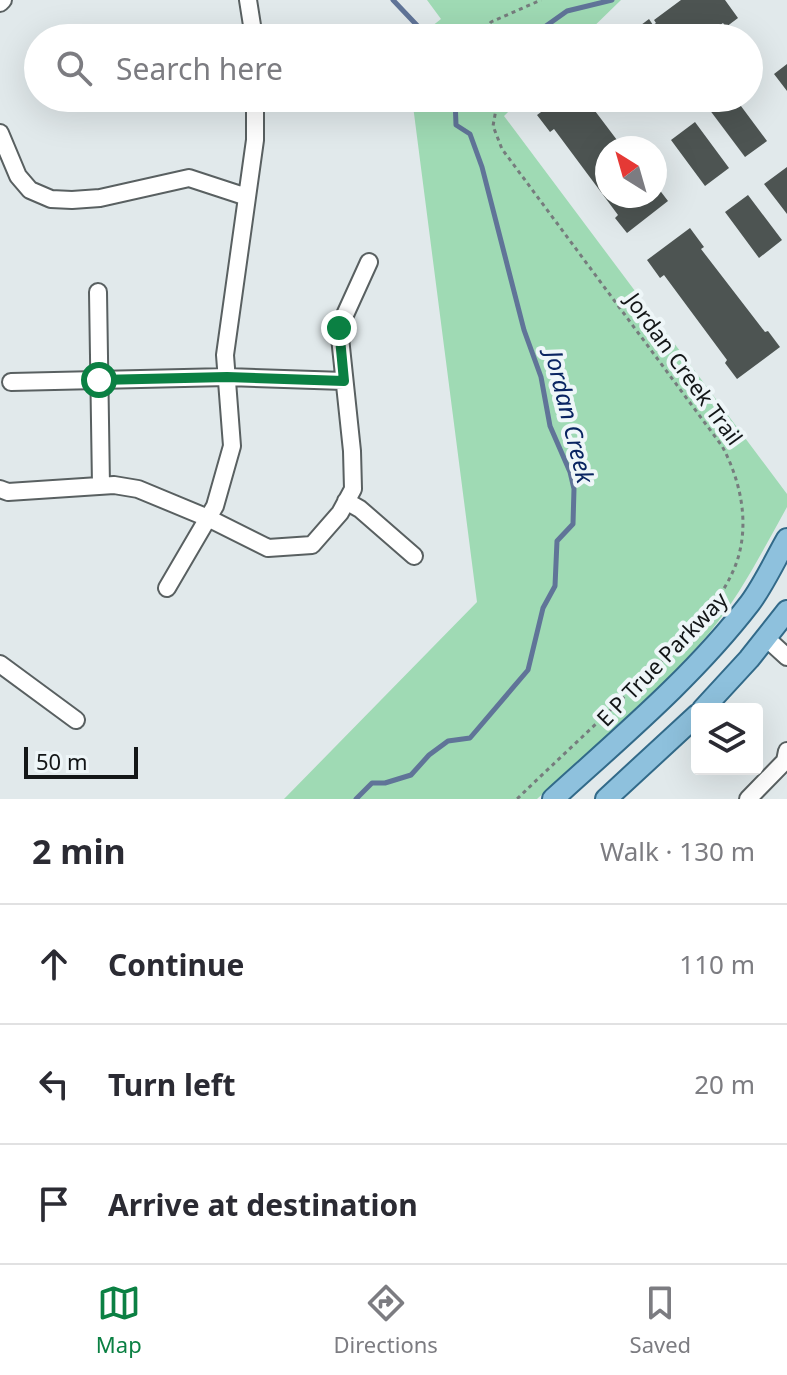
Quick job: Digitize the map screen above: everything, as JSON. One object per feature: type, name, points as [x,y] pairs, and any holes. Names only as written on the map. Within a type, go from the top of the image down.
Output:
[{"type":"main road","name":"E P True Parkway","points":[[553,799],[671,691],[711,648],[752,601],[787,539]]},
{"type":"main road","points":[[708,703],[787,611]]},
{"type":"main road","points":[[606,799],[691,721]]},
{"type":"street","points":[[248,0],[252,24]]},
{"type":"street","points":[[167,588],[215,506],[232,446],[225,355],[255,140],[255,112]]},
{"type":"street","points":[[0,133],[18,176],[30,190],[51,199],[100,198],[189,178],[247,197]]},
{"type":"street","points":[[0,489],[8,492],[101,486],[138,489],[208,518],[268,548],[312,545],[353,489],[339,328],[369,262]]},
{"type":"street","points":[[98,292],[101,486]]},
{"type":"street","points":[[11,382],[227,377],[344,381]]},
{"type":"street","points":[[346,501],[360,509],[414,556]]},
{"type":"street","points":[[766,638],[787,657]]},
{"type":"street","points":[[0,664],[76,720]]},
{"type":"street","points":[[748,799],[785,761],[787,751]]},
{"type":"path","points":[[489,24],[541,0]]},
{"type":"path","name":"Jordan Creek Trail","points":[[496,112],[493,126],[502,149],[722,446],[732,464],[743,520],[741,547],[733,571],[713,603],[671,653],[517,799]]},
{"type":"green space","points":[[427,0],[621,0],[596,24],[435,24],[441,19]]},
{"type":"green space","points":[[414,112],[508,112],[504,116],[787,494],[787,507],[742,587],[710,632],[648,697],[537,799],[284,799],[477,602]]},
{"type":"building","points":[[681,0],[725,0],[738,18],[730,24],[654,24],[654,20]]},
{"type":"building","points":[[787,64],[787,91],[774,74]]},
{"type":"building","points":[[541,112],[596,112],[614,136],[595,136],[595,184],[554,129],[550,132],[537,115]]},
{"type":"building","points":[[711,112],[745,112],[767,141],[745,157]]},
{"type":"building","points":[[695,122],[729,168],[705,186],[671,140]]},
{"type":"building","points":[[787,167],[787,214],[764,184]]},
{"type":"building","points":[[748,195],[782,240],[759,258],[725,212]]},
{"type":"building","points":[[613,208],[659,208],[627,233],[615,218],[618,215]]},
{"type":"building","points":[[690,228],[704,247],[701,249],[780,347],[737,379],[725,363],[727,360],[664,275],[660,278],[647,260]]},
{"type":"waterway","points":[[393,0],[416,24]]},
{"type":"waterway","name":"Jordan Creek","points":[[549,24],[567,11],[612,0]]},
{"type":"waterway","name":"Jordan Creek","points":[[356,799],[372,783],[385,783],[411,775],[429,755],[448,741],[470,738],[528,670],[543,608],[555,586],[557,541],[573,524],[574,489],[570,472],[550,426],[541,377],[524,330],[482,167],[470,134],[456,125],[456,112]]},
{"type":"route","points":[[99,380],[227,377],[344,381],[339,328]]}]
